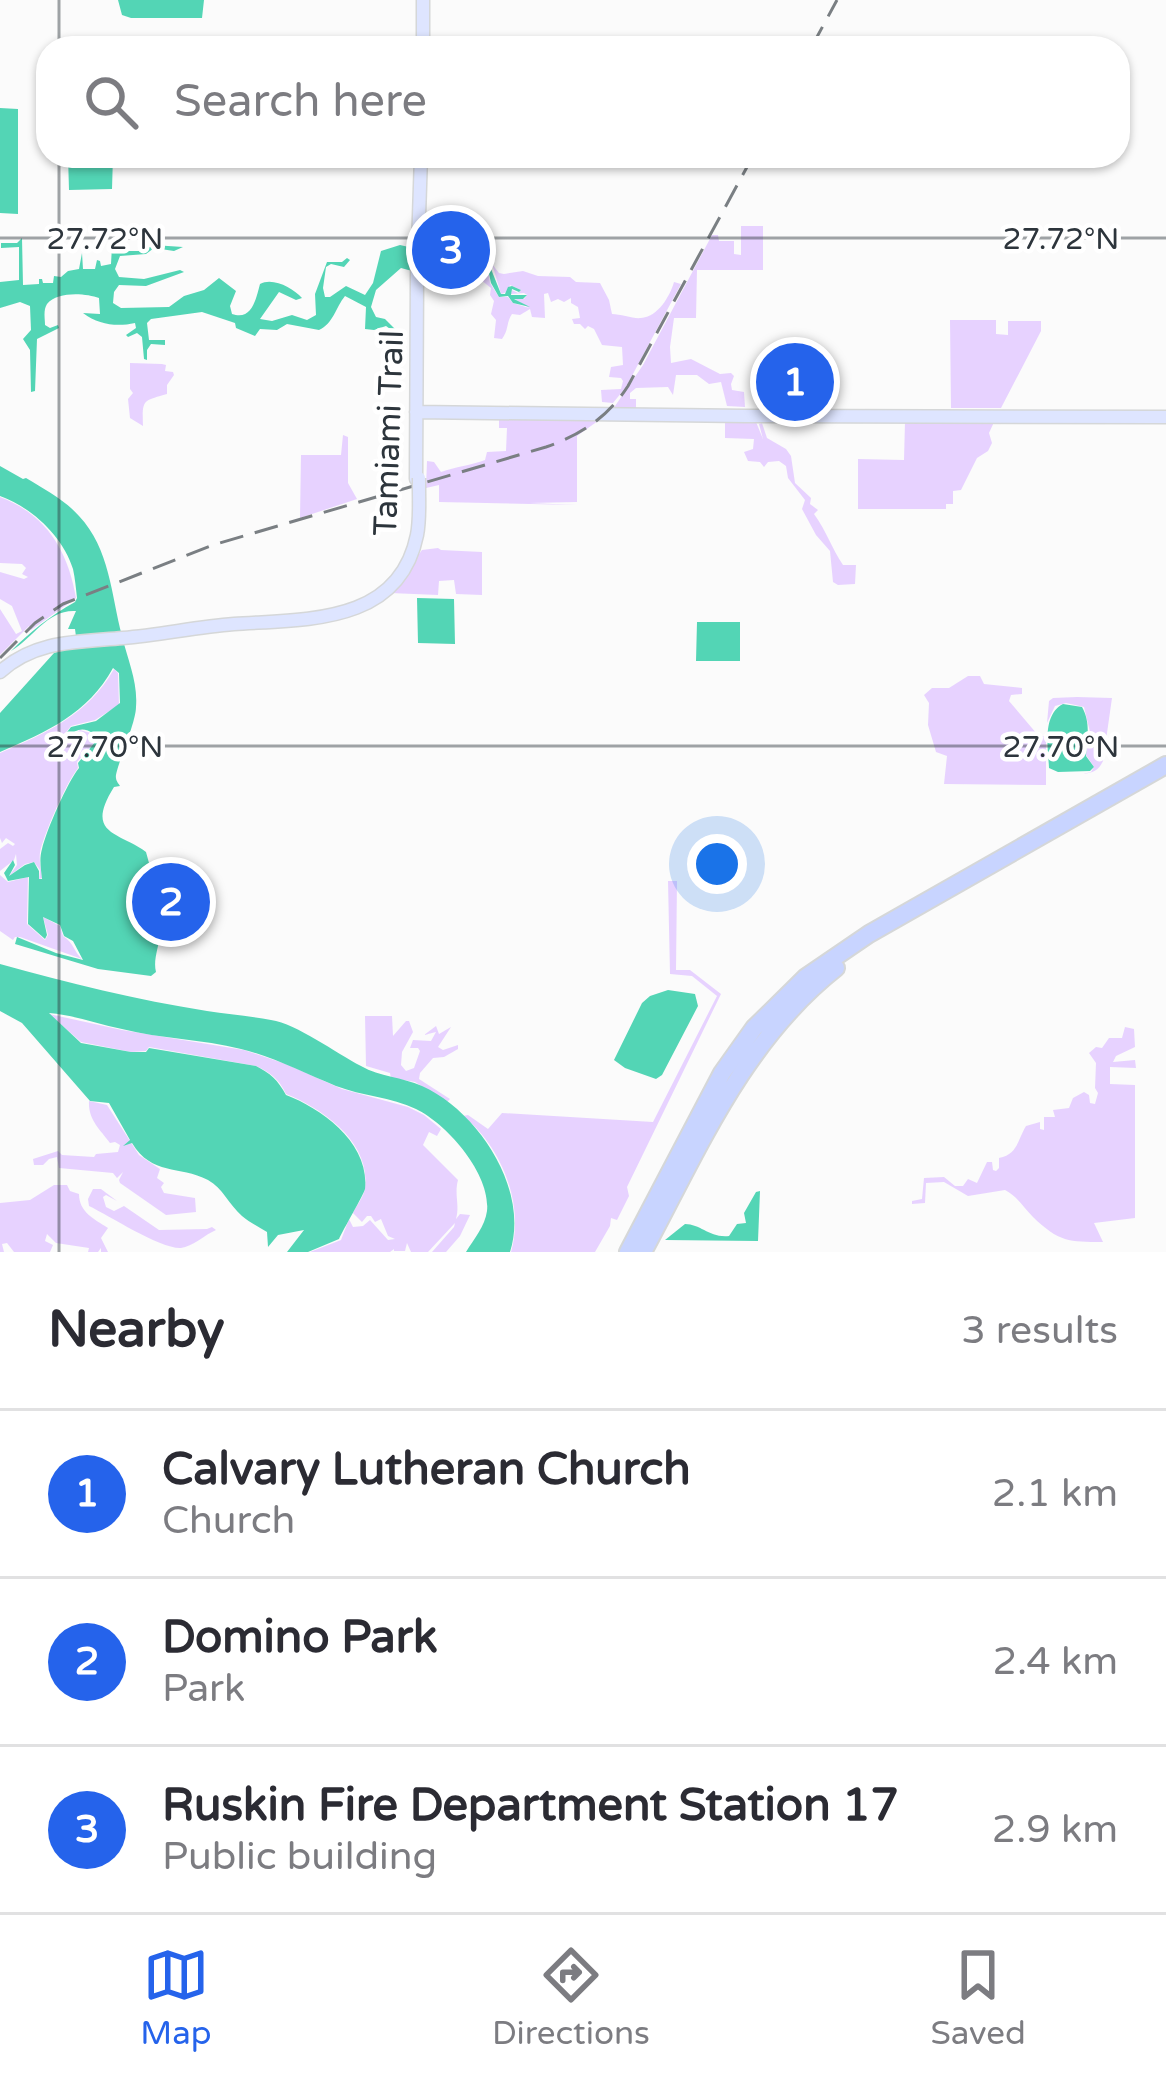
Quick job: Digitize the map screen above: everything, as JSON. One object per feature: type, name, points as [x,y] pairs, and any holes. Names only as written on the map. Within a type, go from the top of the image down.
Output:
[{"type":"highway","points":[[706,1100],[739,1048],[826,962],[1166,765]]},
{"type":"highway","points":[[776,1000],[795,995],[873,942],[1166,775]]},
{"type":"highway","points":[[767,1040],[795,995]]},
{"type":"highway","points":[[643,1252],[742,1069],[795,995]]},
{"type":"highway","points":[[628,1252],[718,1072]]},
{"type":"main road","points":[[425,1],[425,36]]},
{"type":"main road","name":"Tamiami Trail","points":[[0,670],[37,649],[72,640],[332,616],[366,604],[395,581],[412,553],[418,529],[422,171]]},
{"type":"main road","points":[[417,412],[1166,414]]},
{"type":"main road","points":[[663,414],[1166,414]]},
{"type":"shaded area","points":[[118,0],[204,0],[202,18],[131,18],[122,15]]},
{"type":"shaded area","points":[[0,108],[18,109],[18,214],[0,213]]},
{"type":"shaded area","points":[[68,168],[113,168],[112,189],[69,190]]},
{"type":"shaded area","points":[[741,226],[763,226],[763,270],[697,270],[696,318],[674,318],[670,347],[671,363],[691,359],[720,374],[731,373],[732,390],[744,392],[745,407],[727,406],[721,382],[709,384],[697,375],[676,375],[673,395],[668,387],[636,388],[630,399],[636,399],[636,409],[613,409],[643,365],[712,235],[718,235],[719,241],[734,241],[734,254],[741,255]]},
{"type":"shaded area","points":[[22,238],[23,285],[39,284],[39,279],[53,283],[54,276],[79,269],[82,253],[83,269],[95,269],[97,260],[101,266],[111,264],[112,246],[117,251],[143,251],[153,245],[183,247],[120,256],[115,269],[119,277],[144,279],[184,272],[146,286],[119,285],[113,303],[121,308],[169,307],[219,278],[236,291],[232,314],[249,312],[260,284],[271,282],[302,298],[279,292],[260,319],[292,315],[307,320],[316,315],[315,294],[327,262],[350,260],[344,267],[326,267],[325,297],[346,286],[365,295],[381,251],[400,245],[413,248],[420,261],[439,261],[442,246],[443,261],[455,265],[458,248],[462,249],[463,263],[489,264],[501,294],[512,286],[521,290],[512,289],[511,295],[527,295],[514,299],[530,307],[513,303],[508,296],[499,297],[488,269],[463,269],[460,278],[452,278],[444,273],[450,267],[419,265],[412,271],[401,268],[376,290],[371,307],[376,317],[397,331],[393,338],[386,326],[365,329],[366,307],[345,296],[319,330],[287,324],[277,330],[260,329],[255,336],[202,312],[151,319],[147,323],[149,340],[165,340],[165,345],[151,344],[147,360],[142,337],[126,335],[136,328],[135,323],[95,320],[83,313],[100,314],[99,298],[64,295],[46,306],[45,325],[59,328],[37,339],[35,391],[31,392],[30,350],[23,339],[31,330],[30,306],[20,302],[0,308],[0,282],[19,280],[19,247],[1,248],[1,243],[17,243]]},
{"type":"shaded area","points":[[466,251],[488,259],[499,273],[523,271],[600,283],[612,314],[634,318],[653,314],[674,282],[681,284],[626,387],[613,403],[602,402],[601,390],[621,389],[621,378],[609,377],[611,367],[623,365],[622,347],[602,345],[594,329],[574,324],[572,319],[580,318],[571,298],[551,302],[548,293],[544,294],[545,318],[532,317],[530,309],[512,314],[502,339],[494,338],[491,288],[481,280],[467,279],[467,270],[488,270],[499,297],[529,308],[515,299],[527,295],[511,294],[521,290],[510,285],[501,294],[493,267],[485,262],[466,264]]},
{"type":"shaded area","points":[[950,320],[996,320],[996,334],[1008,335],[1008,321],[1041,321],[1041,331],[1001,408],[951,408]]},
{"type":"shaded area","points":[[130,363],[166,365],[165,371],[174,375],[167,394],[146,403],[143,426],[130,418]]},
{"type":"shaded area","points":[[499,417],[602,418],[577,436],[577,502],[529,503],[577,505],[439,502],[439,485],[426,488],[427,461],[441,472],[485,460],[487,452],[506,451],[507,428],[499,428]]},
{"type":"shaded area","points":[[995,420],[988,451],[977,458],[961,490],[953,491],[953,504],[946,504],[946,509],[858,509],[858,459],[904,460],[905,422]]},
{"type":"shaded area","points":[[725,421],[756,422],[763,439],[762,423],[767,438],[786,449],[795,483],[818,510],[814,514],[839,559],[843,565],[856,565],[855,584],[833,582],[830,551],[802,509],[805,500],[788,478],[786,466],[779,461],[764,467],[748,461],[744,452],[753,449],[754,439],[725,438]]},
{"type":"shaded area","points":[[343,435],[348,437],[348,483],[357,499],[300,518],[301,455],[341,455]]},
{"type":"shaded area","points":[[0,466],[73,510],[97,543],[108,573],[136,698],[133,724],[116,774],[120,786],[114,787],[103,815],[109,830],[146,852],[152,874],[166,896],[158,925],[156,972],[151,976],[98,969],[15,944],[17,937],[83,960],[60,925],[43,917],[45,939],[28,924],[29,877],[8,881],[4,873],[13,860],[9,876],[34,862],[42,879],[41,856],[48,831],[78,763],[95,742],[94,734],[78,730],[53,750],[71,727],[96,721],[120,703],[119,673],[113,668],[78,710],[0,752],[0,713],[54,653],[77,644],[75,629],[68,629],[76,611],[49,619],[11,651],[33,630],[77,598],[73,569],[54,534],[34,515],[0,496]]},
{"type":"shaded area","points":[[0,497],[31,514],[53,537],[76,598],[31,630],[29,626],[0,655],[0,609],[16,634],[22,631],[12,606],[0,599],[0,572],[28,577],[22,574],[26,568],[22,564],[0,563]]},
{"type":"shaded area","points":[[422,550],[482,552],[482,595],[456,594],[454,580],[439,581],[438,595],[390,593]]},
{"type":"shaded area","points":[[417,598],[454,599],[455,644],[418,643]]},
{"type":"shaded area","points":[[697,622],[740,622],[740,661],[696,661]]},
{"type":"shaded area","points":[[114,669],[119,705],[95,720],[71,726],[52,750],[60,750],[80,730],[94,734],[95,742],[77,762],[44,839],[42,878],[34,862],[9,876],[17,865],[16,854],[0,871],[0,849],[15,844],[6,838],[2,843],[0,838],[0,753],[79,711]]},
{"type":"shaded area","points":[[968,676],[980,676],[984,684],[1022,688],[1022,694],[1011,695],[1009,701],[1037,734],[1046,737],[1046,785],[944,784],[947,756],[936,752],[924,695]]},
{"type":"shaded area","points":[[1112,698],[1103,761],[1100,767],[1083,774],[1094,767],[1086,755],[1090,732],[1084,707],[1055,706],[1047,723],[1049,701]]},
{"type":"shaded area","points":[[1063,704],[1082,707],[1085,713],[1086,756],[1094,767],[1090,771],[1049,768],[1049,724]]},
{"type":"shaded area","points":[[0,875],[8,882],[28,877],[27,924],[45,940],[43,917],[60,926],[82,959],[20,937],[13,940],[0,931]]},
{"type":"shaded area","points":[[668,881],[677,881],[676,970],[690,970],[721,994],[627,1187],[629,1196],[617,1220],[611,1218],[595,1252],[511,1252],[515,1215],[506,1177],[488,1143],[463,1116],[488,1129],[502,1113],[653,1122],[717,996],[692,976],[670,974]]},
{"type":"shaded area","points":[[0,964],[181,1007],[281,1023],[368,1070],[422,1086],[462,1114],[494,1155],[513,1203],[510,1252],[466,1252],[486,1217],[482,1182],[453,1138],[416,1109],[336,1086],[241,1049],[49,1013],[81,1043],[131,1052],[149,1048],[256,1066],[286,1095],[315,1109],[341,1130],[360,1157],[365,1189],[339,1239],[308,1252],[287,1252],[304,1230],[278,1235],[268,1247],[267,1232],[242,1216],[213,1183],[148,1161],[132,1143],[123,1146],[130,1140],[109,1103],[90,1101],[22,1023],[0,1011]]},
{"type":"shaded area","points":[[668,990],[695,994],[698,1006],[656,1079],[614,1060],[642,1003]]},
{"type":"shaded area","points":[[49,1014],[244,1050],[424,1115],[441,1129],[437,1136],[429,1132],[423,1145],[458,1180],[456,1219],[460,1214],[470,1215],[460,1236],[446,1252],[432,1252],[455,1223],[428,1252],[411,1252],[407,1243],[405,1251],[310,1252],[341,1240],[349,1219],[353,1227],[370,1220],[388,1240],[395,1239],[388,1236],[381,1219],[375,1222],[367,1216],[362,1222],[353,1213],[364,1191],[361,1156],[329,1118],[286,1094],[274,1077],[256,1066],[149,1047],[131,1052],[81,1042]]},
{"type":"shaded area","points":[[365,1016],[392,1016],[393,1036],[409,1021],[413,1032],[401,1065],[406,1071],[414,1068],[420,1051],[410,1048],[413,1040],[431,1041],[436,1032],[424,1035],[436,1026],[439,1034],[451,1027],[438,1047],[458,1045],[458,1049],[433,1058],[419,1079],[450,1099],[447,1102],[415,1082],[391,1078],[390,1073],[366,1066]]},
{"type":"shaded area","points":[[1125,1027],[1134,1029],[1135,1047],[1113,1062],[1135,1060],[1136,1068],[1110,1067],[1110,1084],[1135,1085],[1135,1218],[1094,1223],[1103,1242],[1081,1242],[1050,1231],[1005,1190],[968,1196],[944,1182],[926,1183],[925,1203],[912,1204],[922,1199],[924,1178],[944,1177],[955,1186],[963,1186],[968,1179],[977,1183],[987,1162],[992,1162],[993,1170],[999,1168],[999,1158],[1014,1150],[1026,1126],[1040,1122],[1044,1130],[1044,1117],[1055,1117],[1053,1110],[1069,1108],[1073,1098],[1084,1092],[1095,1104],[1096,1063],[1089,1053],[1102,1048],[1109,1038],[1122,1038]]},
{"type":"shaded area","points":[[89,1101],[107,1105],[139,1155],[160,1169],[157,1178],[164,1183],[164,1193],[195,1198],[196,1212],[166,1215],[120,1183],[123,1172],[117,1178],[113,1173],[59,1168],[57,1157],[34,1165],[33,1159],[58,1151],[94,1157],[118,1152],[120,1145],[110,1143],[93,1119]]},
{"type":"shaded area","points":[[54,1185],[67,1185],[79,1194],[84,1210],[108,1228],[101,1238],[108,1252],[56,1243],[47,1234],[45,1241],[53,1245],[50,1252],[14,1252],[7,1243],[0,1252],[0,1203],[30,1200]]},
{"type":"shaded area","points":[[93,1189],[101,1189],[117,1201],[106,1195],[106,1207],[114,1211],[124,1206],[159,1230],[216,1230],[185,1247],[172,1247],[89,1206]]},
{"type":"shaded area","points":[[760,1191],[758,1241],[665,1240],[685,1224],[729,1236],[737,1224],[746,1223],[744,1213]]},
{"type":"railway","points":[[818,36],[837,0]]},
{"type":"railway","points":[[0,658],[35,623],[63,604],[213,545],[546,447],[593,424],[628,386],[746,168]]},
{"type":"place","name":"Ruskin Fire Department Station 17","points":[[451,250]]},
{"type":"place","name":"Calvary Lutheran Church","points":[[795,382]]},
{"type":"place","name":"Domino Park","points":[[171,902]]}]
